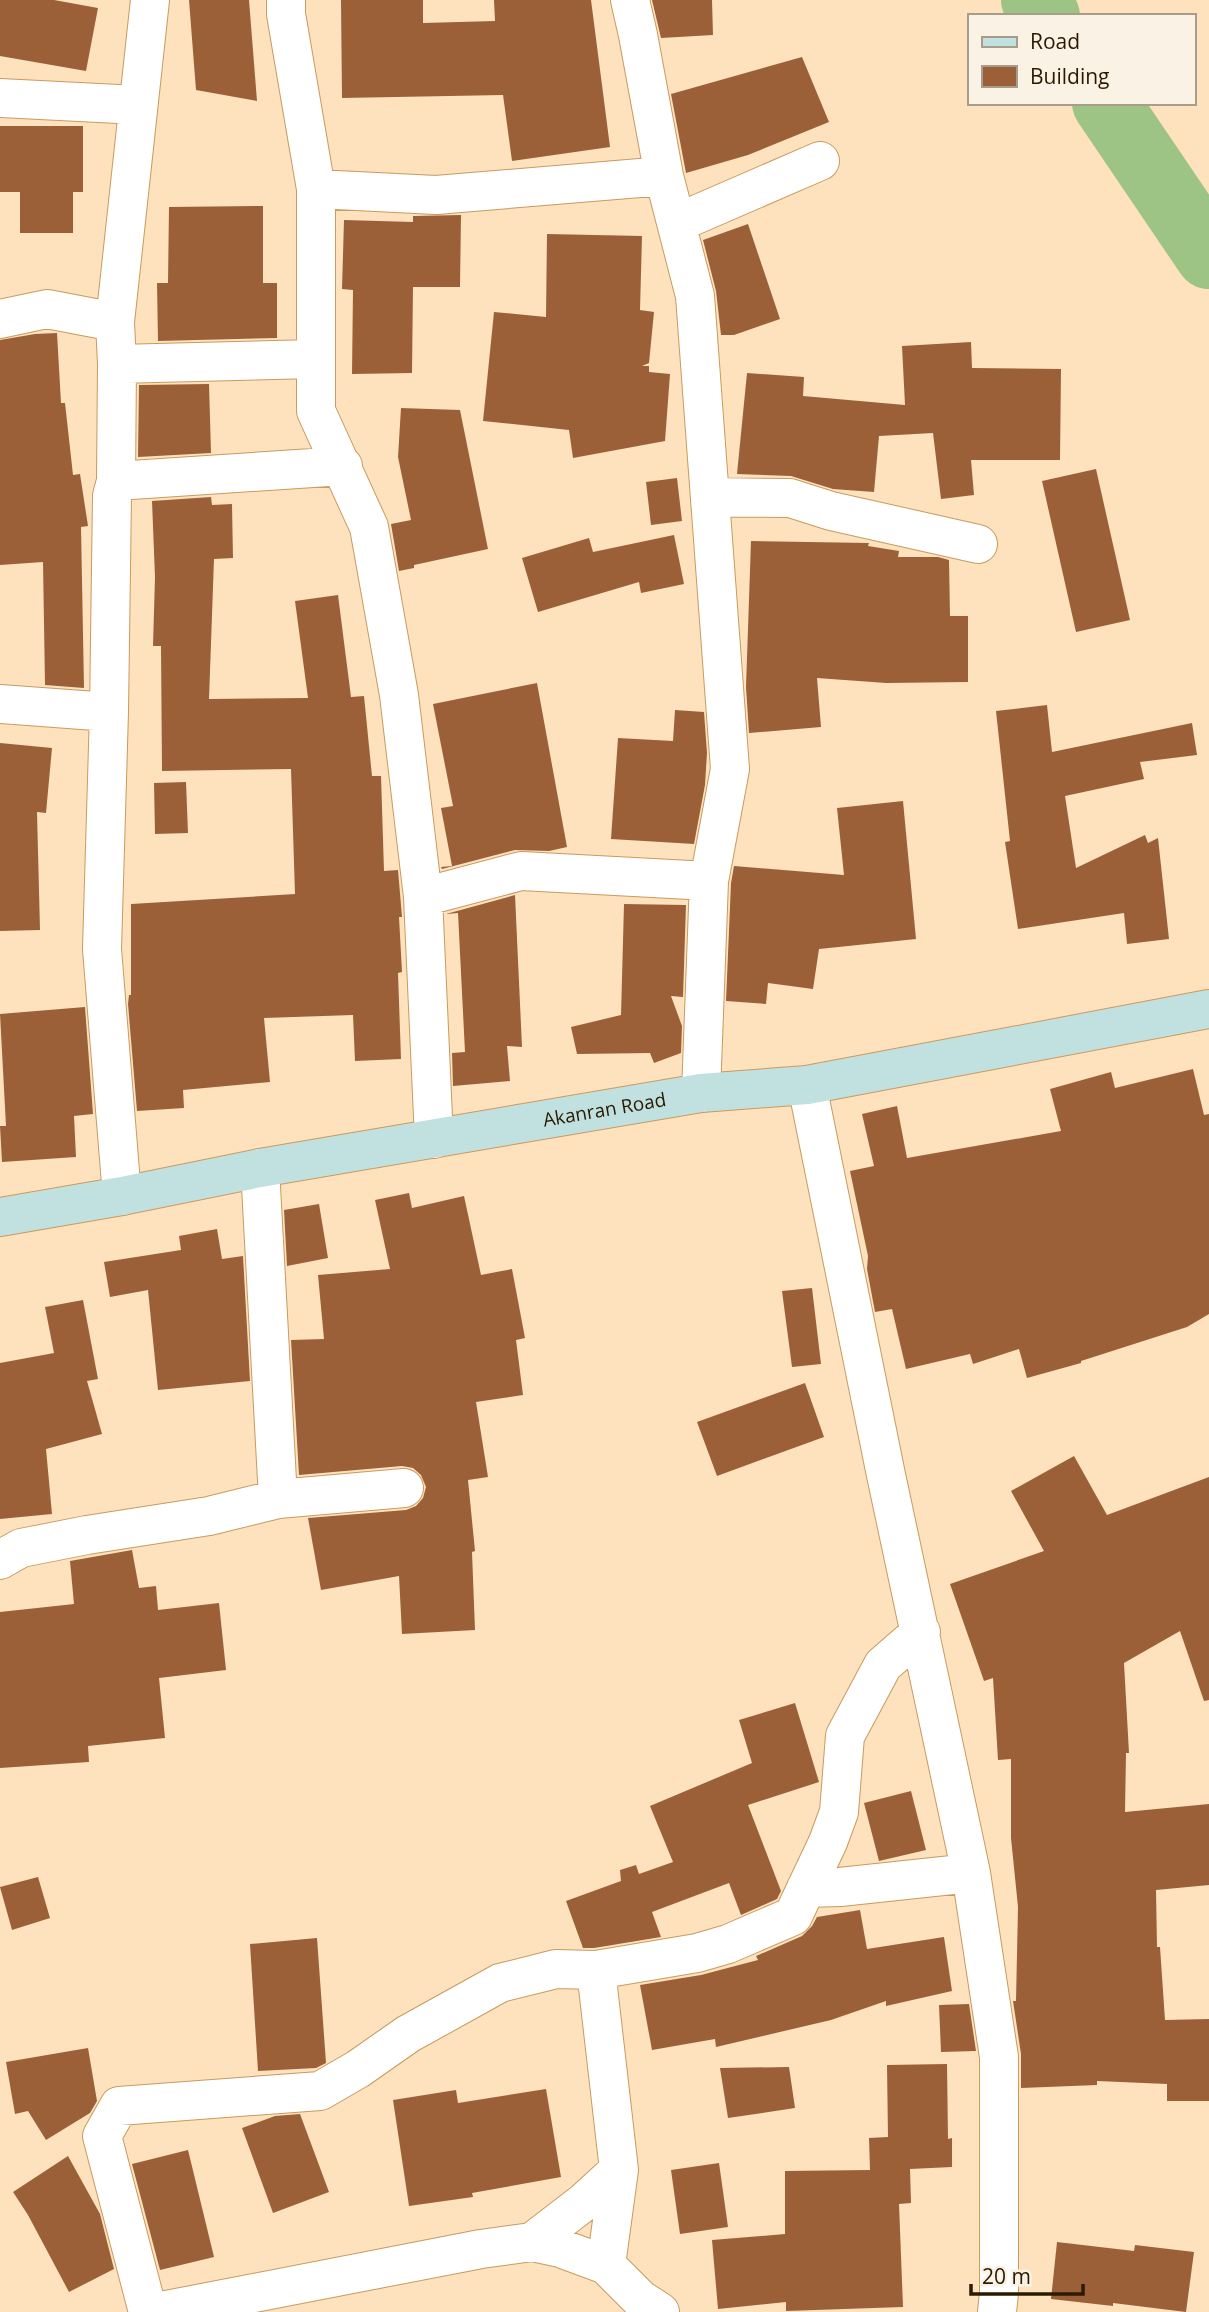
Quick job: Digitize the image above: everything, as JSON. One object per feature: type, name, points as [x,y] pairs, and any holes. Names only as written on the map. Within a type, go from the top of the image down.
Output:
[{"type":"main road","name":"Akanran Road","points":[[0,1217],[261,1168],[701,1093],[807,1085],[1209,1009]]},
{"type":"street","points":[[122,1196],[102,949],[112,495],[116,481],[115,322],[150,0]]},
{"type":"street","points":[[286,0],[286,14],[316,189],[316,411],[369,527],[398,695],[423,897],[434,1139]]},
{"type":"street","points":[[630,0],[639,35],[664,176],[695,296],[730,769],[709,881],[701,1093]]},
{"type":"street","points":[[0,98],[138,106]]},
{"type":"street","points":[[677,223],[820,161]]},
{"type":"street","points":[[316,189],[436,195],[664,176]]},
{"type":"street","points":[[0,319],[47,309],[115,322]]},
{"type":"street","points":[[117,364],[316,359]]},
{"type":"street","points":[[116,481],[343,467]]},
{"type":"street","points":[[710,497],[790,498],[831,511],[978,544]]},
{"type":"street","points":[[0,704],[109,712]]},
{"type":"street","points":[[423,897],[521,871],[709,881]]},
{"type":"street","points":[[807,1085],[886,1475],[898,1521],[971,1873],[999,2057],[997,2312]]},
{"type":"street","points":[[261,1168],[278,1499]]},
{"type":"street","points":[[0,1560],[21,1548],[209,1516],[278,1499],[404,1488]]},
{"type":"street","points":[[148,2312],[102,2136],[120,2106],[320,2091],[358,2069],[408,2034],[500,1983],[556,1969],[596,1970],[697,1952],[728,1944],[793,1916],[839,1812],[845,1736],[883,1665],[921,1632]]},
{"type":"street","points":[[806,1888],[971,1873]]},
{"type":"street","points":[[596,1970],[619,2169],[606,2265]]},
{"type":"street","points":[[532,2242],[584,2202],[619,2169]]},
{"type":"street","points":[[156,2312],[249,2303],[481,2249],[532,2242],[560,2248],[606,2265],[640,2299],[660,2312]]},
{"type":"building","points":[[0,0],[54,0],[98,8],[86,71],[0,56]]},
{"type":"building","points":[[189,0],[249,0],[257,101],[196,90]]},
{"type":"building","points":[[341,0],[423,0],[423,23],[495,21],[494,0],[591,0],[610,147],[512,161],[503,95],[342,98]]},
{"type":"building","points":[[652,0],[712,0],[713,35],[661,38]]},
{"type":"building","points":[[802,57],[829,122],[748,155],[686,173],[671,94]]},
{"type":"building","points":[[0,126],[83,126],[83,192],[73,192],[73,233],[20,233],[20,192],[0,192]]},
{"type":"building","points":[[263,206],[263,283],[277,283],[277,338],[158,341],[157,283],[168,283],[169,207]]},
{"type":"building","points":[[461,215],[460,287],[413,287],[412,373],[352,374],[353,290],[342,289],[344,220],[413,222],[413,216]]},
{"type":"building","points":[[748,224],[780,319],[734,335],[721,335],[716,291],[703,240]]},
{"type":"building","points":[[547,234],[642,236],[640,310],[654,312],[649,363],[642,366],[649,366],[649,372],[670,374],[665,441],[573,458],[569,430],[483,421],[494,312],[546,317]]},
{"type":"building","points":[[57,333],[61,403],[65,403],[73,475],[80,474],[88,526],[81,527],[84,688],[45,685],[43,562],[0,565],[0,340]]},
{"type":"building","points":[[971,342],[972,368],[1061,369],[1060,460],[971,460],[974,495],[941,499],[933,433],[879,436],[874,492],[833,489],[791,476],[737,474],[747,373],[804,377],[803,396],[905,405],[902,346]]},
{"type":"building","points":[[209,384],[211,453],[138,457],[139,385]]},
{"type":"building","points":[[401,408],[460,410],[488,549],[414,565],[414,568],[399,571],[391,524],[411,520],[398,457]]},
{"type":"building","points":[[1096,469],[1130,620],[1076,632],[1042,481]]},
{"type":"building","points":[[677,478],[682,521],[651,525],[646,482]]},
{"type":"building","points":[[211,497],[212,505],[232,504],[233,558],[214,559],[209,699],[308,698],[295,601],[338,595],[351,697],[364,696],[372,776],[381,776],[384,871],[398,870],[402,917],[399,917],[402,972],[398,973],[401,1059],[355,1061],[353,1015],[264,1018],[270,1082],[183,1090],[184,1108],[137,1111],[128,1004],[131,995],[131,904],[295,894],[291,769],[162,771],[161,646],[153,646],[155,577],[152,501]]},
{"type":"building","points":[[674,535],[684,584],[641,593],[639,582],[538,612],[522,558],[589,538],[593,552]]},
{"type":"building","points":[[751,541],[869,543],[868,546],[899,551],[898,557],[938,557],[949,560],[950,616],[968,616],[968,682],[886,683],[817,678],[821,727],[749,733],[746,687]]},
{"type":"building","points":[[537,683],[567,847],[549,851],[515,850],[442,869],[441,867],[452,866],[441,808],[453,806],[433,704]]},
{"type":"building","points":[[1047,705],[1052,752],[1192,723],[1197,755],[1140,762],[1144,779],[1065,796],[1076,868],[1145,835],[1148,843],[1158,838],[1169,939],[1127,944],[1124,913],[1018,929],[1005,842],[1010,841],[996,711]]},
{"type":"building","points":[[675,710],[704,712],[707,753],[705,785],[694,844],[611,839],[618,738],[673,741]]},
{"type":"building","points":[[0,743],[52,748],[46,813],[37,812],[40,930],[0,931]]},
{"type":"building","points":[[186,782],[188,833],[155,834],[154,783]]},
{"type":"building","points":[[903,801],[916,939],[819,949],[813,989],[768,983],[766,1004],[726,1001],[734,866],[844,875],[837,808]]},
{"type":"building","points":[[515,895],[522,1047],[507,1046],[510,1081],[453,1086],[452,1053],[465,1052],[458,913],[446,914]]},
{"type":"building","points":[[624,904],[686,905],[683,997],[671,996],[682,1026],[681,1053],[654,1063],[650,1053],[577,1054],[571,1027],[621,1015]]},
{"type":"building","points":[[85,1007],[93,1114],[74,1116],[76,1157],[2,1162],[0,1126],[6,1126],[0,1014]]},
{"type":"building","points":[[1193,1069],[1204,1115],[1209,1114],[1209,1314],[1187,1327],[1081,1363],[1027,1378],[1019,1349],[973,1364],[970,1354],[906,1369],[892,1309],[875,1312],[867,1269],[868,1256],[850,1171],[874,1166],[862,1114],[897,1106],[907,1158],[1061,1131],[1050,1089],[1111,1072],[1115,1088]]},
{"type":"building","points":[[409,1193],[412,1208],[464,1196],[481,1275],[512,1269],[525,1338],[516,1340],[523,1395],[476,1402],[488,1477],[468,1480],[475,1551],[472,1552],[475,1630],[402,1634],[399,1576],[321,1590],[308,1518],[406,1510],[416,1506],[423,1498],[426,1487],[421,1475],[413,1468],[402,1466],[299,1475],[291,1340],[324,1339],[318,1275],[390,1269],[375,1200]]},
{"type":"building","points":[[319,1204],[328,1258],[287,1266],[284,1210]]},
{"type":"building","points":[[217,1229],[222,1259],[243,1256],[250,1381],[158,1390],[148,1290],[110,1297],[104,1262],[181,1250],[179,1236]]},
{"type":"building","points":[[812,1288],[821,1364],[792,1367],[782,1291]]},
{"type":"building","points":[[83,1300],[98,1379],[87,1381],[102,1434],[46,1449],[52,1514],[0,1519],[0,1363],[54,1353],[45,1307]]},
{"type":"building","points":[[805,1383],[824,1437],[717,1476],[697,1422]]},
{"type":"building","points":[[1074,1456],[1107,1515],[1209,1477],[1209,1700],[1204,1701],[1180,1631],[1124,1663],[1129,1753],[1126,1753],[1125,1812],[1209,1804],[1209,1885],[1156,1890],[1157,1947],[1160,1947],[1165,2020],[1209,2019],[1209,2101],[1167,2101],[1167,2084],[1097,2081],[1097,2085],[1021,2088],[1021,2054],[1013,2001],[1016,2001],[1018,1907],[1011,1838],[1011,1759],[998,1760],[993,1678],[984,1681],[950,1584],[1044,1551],[1011,1491]]},
{"type":"building","points":[[132,1550],[139,1588],[156,1586],[158,1610],[219,1603],[226,1670],[159,1678],[165,1738],[88,1746],[89,1762],[0,1768],[0,1612],[74,1604],[70,1561]]},
{"type":"building","points":[[795,1703],[819,1782],[748,1805],[781,1891],[777,1899],[741,1915],[729,1883],[652,1912],[661,1937],[583,1948],[566,1901],[621,1881],[620,1870],[636,1865],[639,1874],[673,1862],[650,1806],[752,1763],[739,1720]]},
{"type":"building","points":[[911,1791],[926,1850],[879,1861],[864,1803]]},
{"type":"building","points":[[38,1877],[50,1918],[12,1930],[0,1887]]},
{"type":"building","points":[[860,1910],[867,1949],[944,1937],[952,1991],[886,2006],[886,2001],[831,2020],[716,2047],[715,2039],[652,2050],[640,1985],[701,1975],[758,1960],[756,1956],[802,1936],[817,1917]]},
{"type":"building","points":[[317,1938],[326,2063],[316,2068],[258,2071],[250,1944]]},
{"type":"building","points":[[969,2004],[976,2051],[941,2052],[939,2005]]},
{"type":"building","points":[[88,2048],[97,2101],[90,2113],[46,2140],[28,2111],[15,2114],[6,2062]]},
{"type":"building","points":[[947,2064],[948,2139],[952,2138],[952,2167],[910,2169],[911,2203],[899,2204],[903,2307],[786,2311],[786,2302],[718,2309],[712,2240],[785,2234],[785,2171],[870,2170],[869,2138],[888,2137],[887,2065]]},
{"type":"building","points":[[789,2067],[795,2108],[728,2118],[720,2068]]},
{"type":"building","points":[[546,2089],[561,2177],[472,2193],[473,2197],[409,2206],[393,2100],[456,2090],[458,2103]]},
{"type":"building","points":[[300,2114],[329,2192],[273,2213],[242,2128],[275,2116]]},
{"type":"building","points":[[188,2150],[214,2257],[160,2270],[132,2164]]},
{"type":"building","points":[[68,2156],[100,2214],[114,2269],[69,2292],[13,2192]]},
{"type":"building","points":[[719,2163],[728,2227],[680,2234],[671,2170]]},
{"type":"building","points":[[1057,2242],[1134,2251],[1135,2245],[1194,2252],[1186,2312],[1051,2299]]},
{"type":"waterway","points":[[1035,0],[1045,14]]},
{"type":"waterway","points":[[1107,105],[1209,255]]}]
